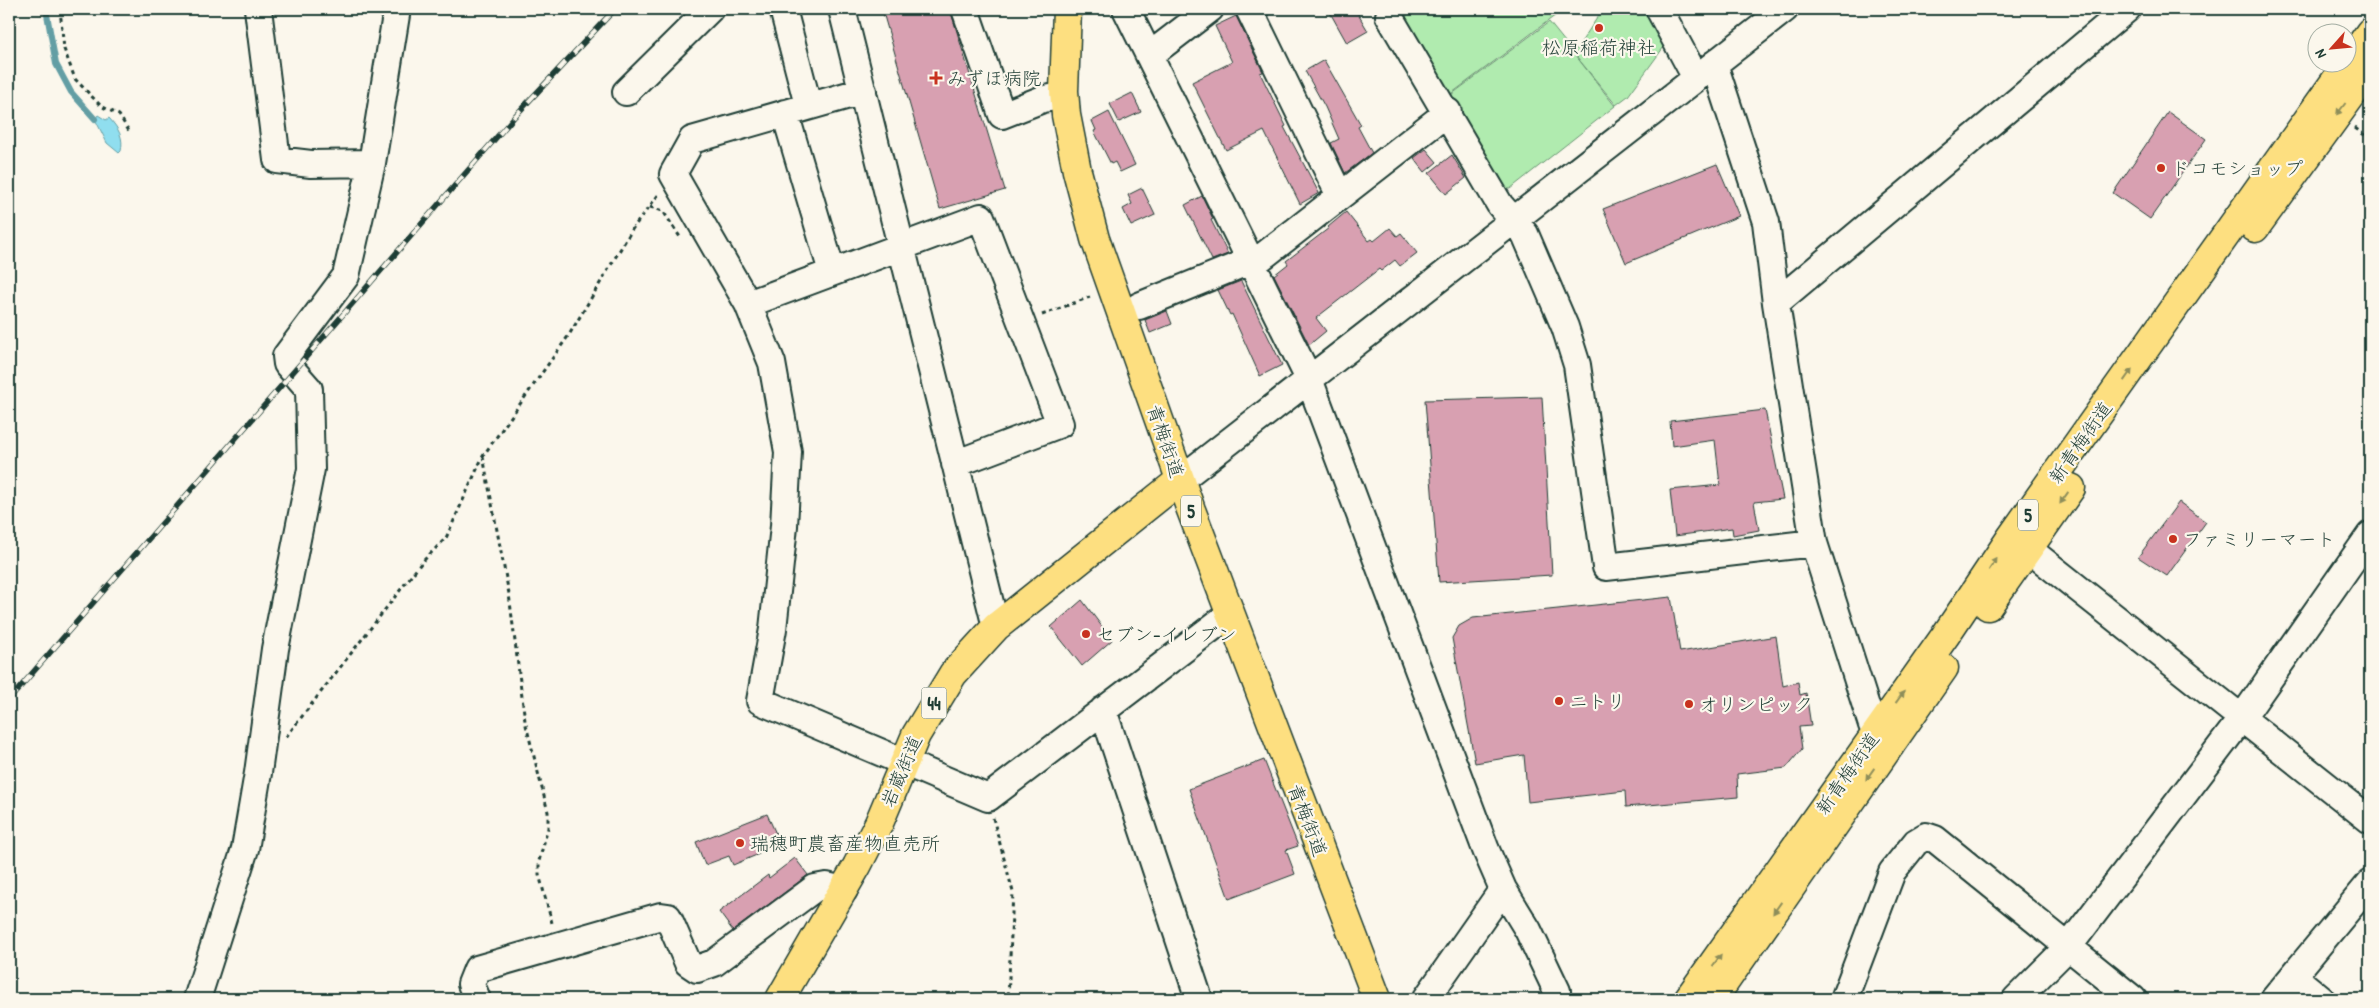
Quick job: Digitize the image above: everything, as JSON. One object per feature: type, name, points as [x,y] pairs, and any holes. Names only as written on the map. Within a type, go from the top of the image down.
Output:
[{"type":"main road","name":"青梅街道","points":[[1067,9],[1064,96],[1066,116],[1077,171],[1095,239],[1180,480],[1377,999]]},
{"type":"main road","name":"新青梅街道","points":[[2020,542],[2370,32]]},
{"type":"main road","name":"新青梅街道","points":[[1713,999],[1883,738],[1945,636],[2020,542],[2370,70]]},
{"type":"main road","name":"岩蔵街道","points":[[780,999],[844,890],[879,823],[920,727],[943,689],[966,658],[996,627],[1180,480]]},
{"type":"main road","name":"新青梅街道","points":[[1688,999],[1883,738]]},
{"type":"street","points":[[258,9],[277,160],[311,164],[372,163]]},
{"type":"street","points":[[197,999],[245,849],[258,773],[275,649],[311,469],[309,389],[287,364],[286,356],[346,276],[372,163],[397,9]]},
{"type":"street","points":[[626,92],[710,9]]},
{"type":"street","points":[[783,9],[797,109],[832,272]]},
{"type":"street","points":[[842,9],[996,627]]},
{"type":"street","points":[[965,9],[1002,115],[1043,100],[1064,96]]},
{"type":"street","points":[[1126,9],[1309,379],[1503,889],[1528,930],[1557,991]]},
{"type":"street","points":[[1150,56],[1210,9]]},
{"type":"street","points":[[1249,9],[1340,196]]},
{"type":"street","points":[[1659,9],[1705,71],[1766,222],[1776,303],[1814,543],[1848,655],[1872,725],[1883,738]]},
{"type":"street","points":[[1180,480],[1785,9]]},
{"type":"street","points":[[1776,303],[2127,9]]},
{"type":"street","points":[[1391,11],[1500,205],[1514,221],[1528,243],[1565,327],[1577,365],[1606,567],[1814,543]]},
{"type":"street","points":[[863,91],[692,140],[673,174],[748,304],[772,364],[788,452],[784,526],[773,630],[760,701],[988,798],[1230,614]]},
{"type":"street","points":[[1139,306],[1252,262],[1448,112]]},
{"type":"street","points":[[748,304],[900,245],[981,217],[1060,424],[955,464]]},
{"type":"street","points":[[2016,999],[2069,946],[2242,718],[2370,536]]},
{"type":"street","points":[[2020,542],[2370,820]]},
{"type":"street","points":[[1103,710],[1199,999]]},
{"type":"street","points":[[1844,999],[1892,872],[1916,842],[1926,836],[1935,838],[2133,999]]},
{"type":"street","points":[[2274,999],[2370,883]]},
{"type":"street","points":[[477,999],[471,984],[477,969],[660,916],[668,917],[688,963],[697,969],[714,963],[815,888],[826,886],[844,890]]},
{"type":"street","points":[[1426,999],[1503,889]]},
{"type":"street","points":[[2293,976],[2322,999]]},
{"type":"path","points":[[60,9],[64,48],[75,78],[101,106],[119,116],[129,131]]},
{"type":"path","points":[[282,743],[422,562],[446,538],[483,456],[569,335],[633,228],[673,174]]},
{"type":"path","points":[[650,207],[663,211],[685,243]]},
{"type":"path","points":[[1021,323],[1114,289]]},
{"type":"path","points":[[483,456],[509,594],[525,721],[548,812],[548,828],[539,861],[539,874],[558,945]]},
{"type":"path","points":[[988,798],[1013,892],[1008,999]]},
{"type":"green space","points":[[1412,9],[1564,9],[1448,96],[1406,23],[1407,12]]},
{"type":"green space","points":[[1595,9],[1629,9],[1632,12],[1645,10],[1666,44],[1628,96],[1616,105],[1576,56],[1615,106],[1510,189],[1501,188],[1448,97],[1549,22],[1574,53],[1599,15]]},
{"type":"water","points":[[98,115],[106,120],[109,118],[116,126],[122,142],[119,153],[107,143],[95,119]]},
{"type":"building","points":[[882,9],[950,9],[1005,190],[940,209]]},
{"type":"building","points":[[1328,9],[1355,9],[1368,31],[1347,43]]},
{"type":"building","points":[[1236,16],[1263,72],[1260,73],[1286,126],[1284,127],[1319,193],[1300,204],[1264,131],[1226,150],[1192,82],[1232,62],[1215,26]]},
{"type":"building","points":[[1324,60],[1361,125],[1358,127],[1372,153],[1345,173],[1331,143],[1339,139],[1325,107],[1305,71]]},
{"type":"building","points":[[1132,93],[1141,112],[1119,122],[1110,104]]},
{"type":"building","points":[[1109,112],[1135,165],[1120,172],[1115,162],[1111,164],[1094,131],[1096,130],[1092,121]]},
{"type":"building","points":[[2168,112],[2206,139],[2150,219],[2113,193]]},
{"type":"building","points":[[1426,149],[1437,162],[1425,172],[1414,158]]},
{"type":"building","points":[[1452,155],[1466,178],[1446,194],[1429,173]]},
{"type":"building","points":[[1717,164],[1739,216],[1626,263],[1603,209]]},
{"type":"building","points":[[1142,188],[1155,215],[1131,226],[1123,209],[1132,204],[1128,195]]},
{"type":"building","points":[[1202,196],[1213,219],[1211,220],[1228,254],[1212,260],[1185,205]]},
{"type":"building","points":[[1346,212],[1369,241],[1372,239],[1374,241],[1390,228],[1397,236],[1401,233],[1417,253],[1400,266],[1395,260],[1381,271],[1379,269],[1316,318],[1326,331],[1309,345],[1274,275],[1288,264],[1286,261],[1329,228]]},
{"type":"building","points":[[1241,281],[1282,365],[1260,376],[1232,314],[1230,315],[1218,290]]},
{"type":"building","points":[[1167,311],[1172,324],[1150,333],[1145,320]]},
{"type":"building","points":[[1542,397],[1552,575],[1439,582],[1425,400]]},
{"type":"building","points":[[1765,410],[1783,499],[1754,502],[1759,530],[1733,535],[1732,528],[1675,536],[1670,490],[1720,485],[1715,440],[1672,446],[1670,421]]},
{"type":"building","points":[[2179,502],[2206,522],[2167,576],[2138,557]]},
{"type":"building","points":[[1671,597],[1680,652],[1776,636],[1783,686],[1798,682],[1800,695],[1806,693],[1811,726],[1799,727],[1802,749],[1786,768],[1737,774],[1738,797],[1626,807],[1625,791],[1528,802],[1524,755],[1475,763],[1452,638],[1459,626],[1473,618]]},
{"type":"building","points":[[1082,600],[1112,640],[1082,666],[1051,627]]},
{"type":"building","points":[[1264,760],[1298,846],[1286,850],[1295,874],[1229,899],[1189,789]]},
{"type":"building","points":[[767,814],[777,836],[755,845],[759,854],[733,865],[729,856],[705,865],[696,842]]},
{"type":"building","points":[[795,858],[808,875],[733,931],[719,912],[768,875],[769,878]]},
{"type":"waterway","points":[[46,9],[56,64],[71,92],[95,119]]},
{"type":"railway","points":[[9,700],[515,116],[615,9]]},
{"type":"place","name":"松原稲荷神社","points":[[1599,28]]},
{"type":"place","name":"みずほ病院","points":[[936,78]]},
{"type":"place","name":"ドコモショップ","points":[[2161,168]]},
{"type":"place","name":"ファミリーマート","points":[[2173,539]]},
{"type":"place","name":"セブン-イレブン","points":[[1086,634]]},
{"type":"place","name":"ニトリ","points":[[1559,701]]},
{"type":"place","name":"オリンピック","points":[[1689,704]]},
{"type":"place","name":"瑞穂町農畜産物直売所","points":[[740,843]]}]
